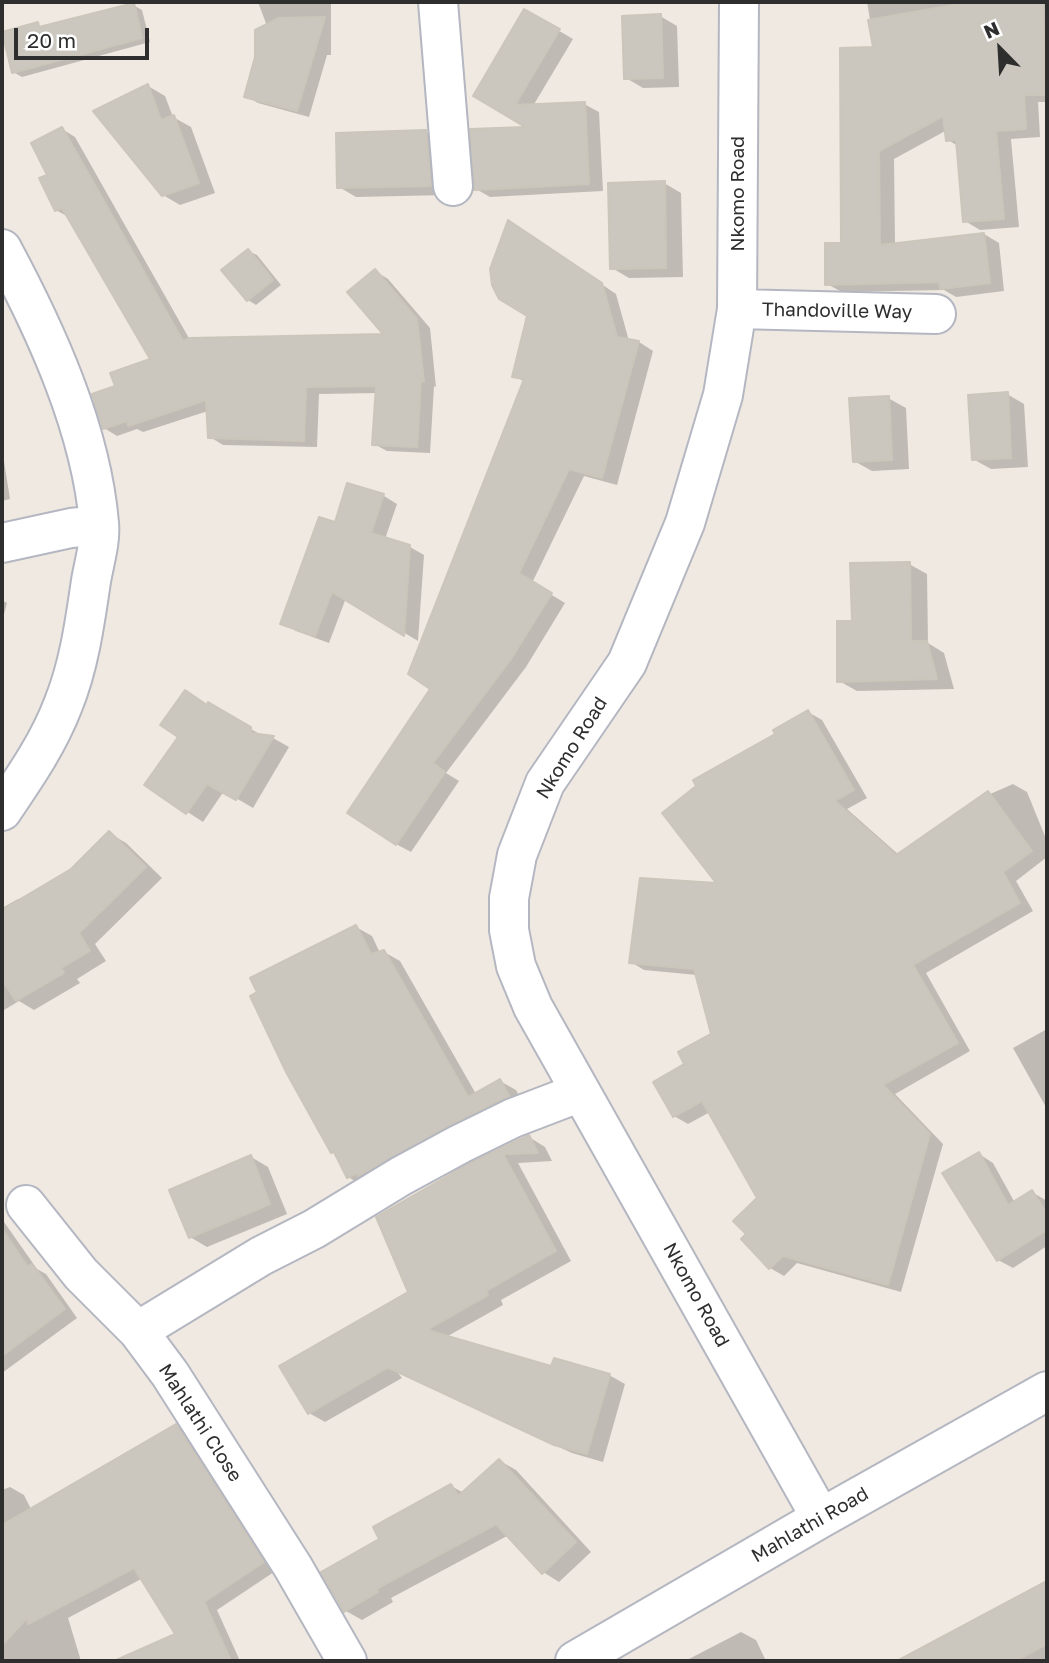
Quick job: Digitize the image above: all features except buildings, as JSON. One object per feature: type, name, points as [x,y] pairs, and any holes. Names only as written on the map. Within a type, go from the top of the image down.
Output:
[{"type":"street","points":[[438,2],[453,186]]},
{"type":"street","name":"Nkomo Road","points":[[739,2],[737,309],[723,395],[685,523],[627,663],[545,783],[517,855],[509,898],[509,930],[516,966],[533,1007],[821,1518]]},
{"type":"street","points":[[2,249],[58,365],[87,457],[99,525],[82,638],[64,705],[34,765],[2,811]]},
{"type":"street","name":"Thandoville Way","points":[[737,309],[936,314]]},
{"type":"street","points":[[2,543],[71,528],[99,525]]},
{"type":"street","points":[[138,1331],[261,1255],[314,1229],[436,1157],[513,1118],[581,1093]]},
{"type":"street","name":"Mahlathi Close","points":[[26,1205],[81,1273],[138,1331],[170,1374],[264,1522],[347,1661]]},
{"type":"street","name":"Mahlathi Road","points":[[575,1661],[1047,1391]]}]
